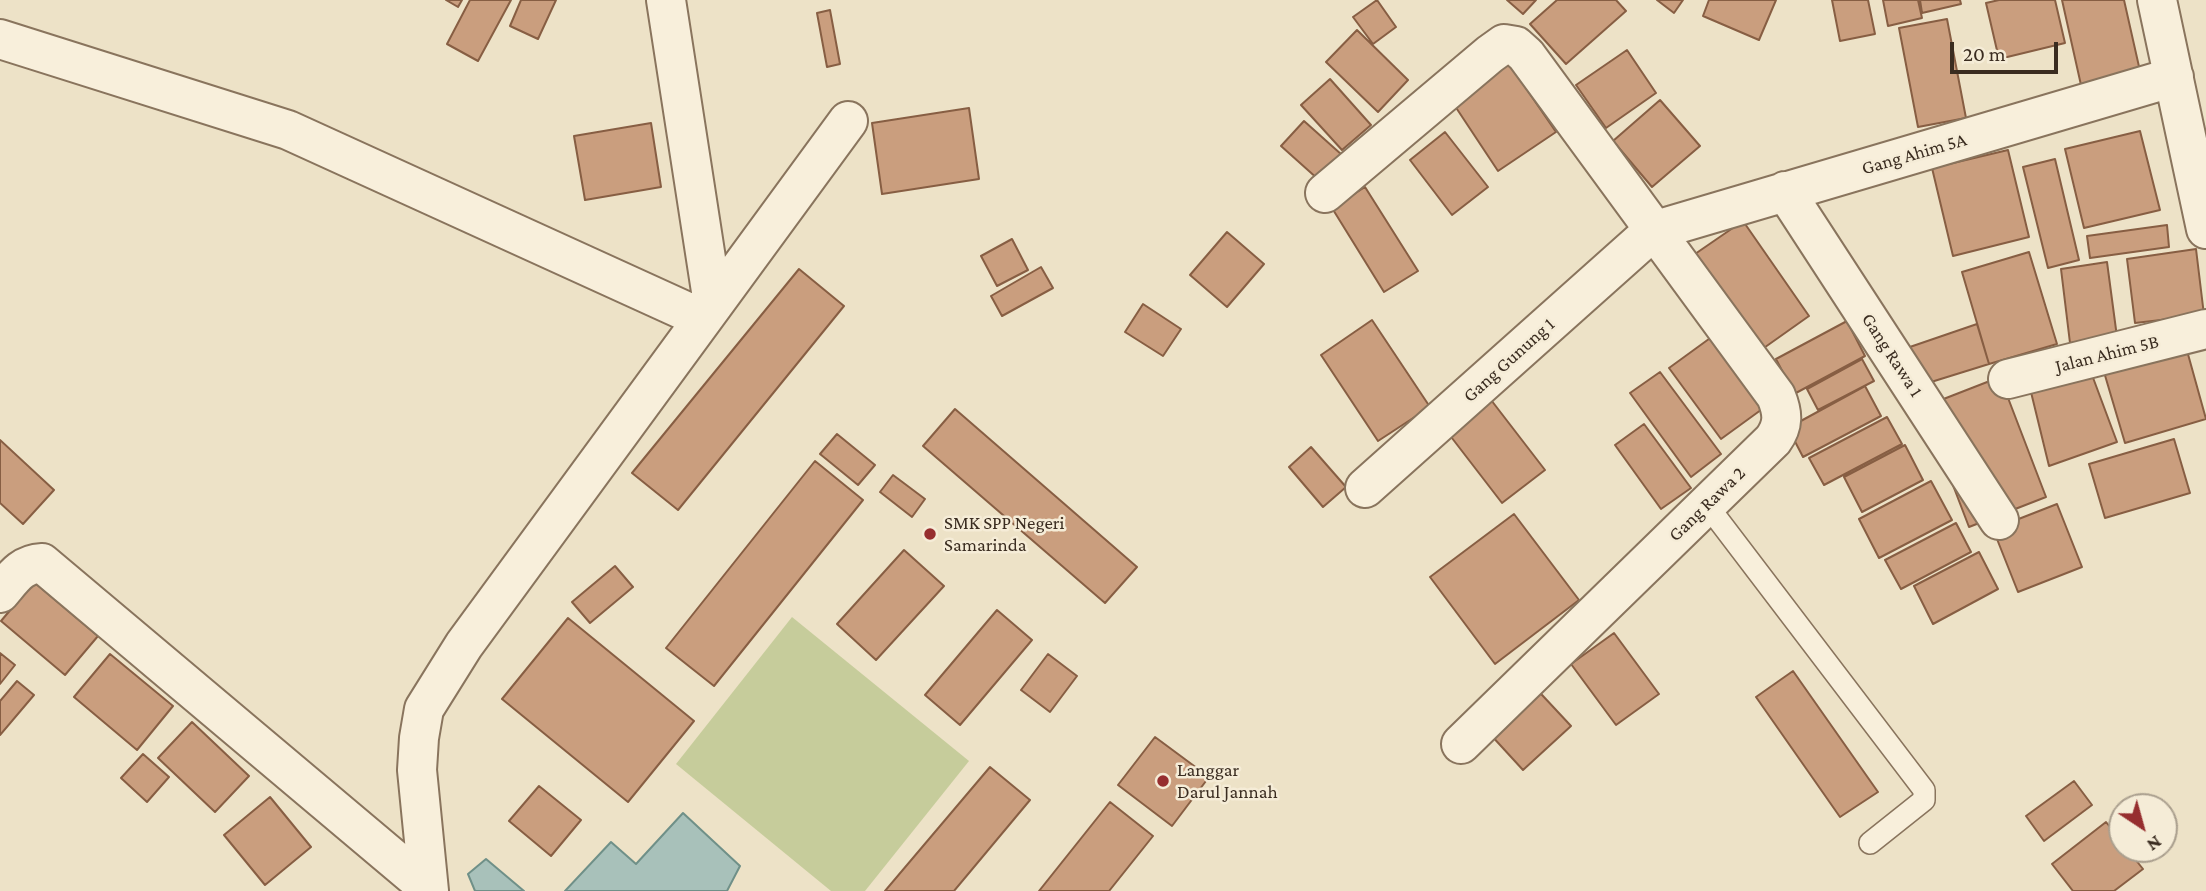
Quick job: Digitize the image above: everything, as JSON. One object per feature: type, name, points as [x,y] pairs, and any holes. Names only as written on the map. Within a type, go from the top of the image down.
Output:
[{"type":"street","points":[[666,0],[708,312]]},
{"type":"street","points":[[2157,0],[2206,229]]},
{"type":"street","points":[[0,39],[288,130],[708,312]]},
{"type":"street","points":[[1325,193],[1504,44],[1516,46],[1526,55],[1653,231]]},
{"type":"street","name":"Gang Ahim 5A","points":[[1653,231],[2174,77]]},
{"type":"street","points":[[428,889],[416,770],[424,709],[464,645],[848,121]]},
{"type":"street","name":"Gang Rawa 1","points":[[1785,191],[1999,520]]},
{"type":"street","name":"Gang Gunung 1","points":[[1365,488],[1653,231]]},
{"type":"street","name":"Gang Rawa 2","points":[[1461,744],[1779,432],[1783,420],[1776,396],[1653,231]]},
{"type":"street","name":"Jalan Ahim 5B","points":[[2008,379],[2206,329]]},
{"type":"street","points":[[0,593],[30,563],[42,563],[428,889]]},
{"type":"lane","points":[[1707,505],[1924,790],[1924,800],[1870,843]]},
{"type":"green space","points":[[792,617],[969,761],[865,891],[831,891],[676,764]]},
{"type":"water","points":[[683,813],[740,866],[727,891],[565,891],[611,842],[636,864]]},
{"type":"water","points":[[486,859],[524,891],[475,891],[468,874]]},
{"type":"building","points":[[446,0],[462,0],[458,7]]},
{"type":"building","points":[[470,0],[511,0],[478,61],[447,44]]},
{"type":"building","points":[[521,0],[556,0],[538,39],[510,26]]},
{"type":"building","points":[[1377,0],[1396,27],[1373,44],[1353,17]]},
{"type":"building","points":[[1507,0],[1536,0],[1523,14]]},
{"type":"building","points":[[1557,0],[1616,0],[1626,11],[1566,64],[1530,24]]},
{"type":"building","points":[[1657,0],[1683,0],[1674,13]]},
{"type":"building","points":[[1709,0],[1776,0],[1759,40],[1703,16]]},
{"type":"building","points":[[1832,0],[1868,0],[1875,34],[1840,41]]},
{"type":"building","points":[[1883,0],[1918,0],[1922,18],[1888,26]]},
{"type":"building","points":[[1920,0],[1960,0],[1961,4],[1922,13]]},
{"type":"building","points":[[1999,0],[2055,0],[2065,43],[1999,59],[1986,3]]},
{"type":"building","points":[[2062,0],[2124,0],[2140,71],[2081,85]]},
{"type":"building","points":[[830,10],[840,64],[827,67],[817,13]]},
{"type":"building","points":[[1947,19],[1966,118],[1918,127],[1899,28]]},
{"type":"building","points":[[1357,30],[1408,80],[1378,112],[1326,62]]},
{"type":"building","points":[[1627,50],[1656,93],[1606,128],[1576,85]]},
{"type":"building","points":[[1506,59],[1556,132],[1498,171],[1449,97]]},
{"type":"building","points":[[1330,79],[1371,125],[1342,150],[1301,105]]},
{"type":"building","points":[[1660,100],[1700,146],[1652,187],[1613,141]]},
{"type":"building","points":[[969,108],[979,179],[882,194],[872,123]]},
{"type":"building","points":[[1304,121],[1342,155],[1319,180],[1281,146]]},
{"type":"building","points":[[651,123],[661,187],[585,200],[574,136]]},
{"type":"building","points":[[2140,131],[2160,210],[2084,228],[2065,149]]},
{"type":"building","points":[[1445,132],[1488,187],[1452,215],[1410,160]]},
{"type":"building","points":[[2008,150],[2029,237],[1953,256],[1932,168]]},
{"type":"building","points":[[2055,159],[2079,260],[2048,268],[2023,167]]},
{"type":"building","points":[[1365,187],[1418,271],[1384,292],[1332,208]]},
{"type":"building","points":[[1743,221],[1809,316],[1761,350],[1695,254]]},
{"type":"building","points":[[2167,225],[2169,247],[2090,258],[2087,236]]},
{"type":"building","points":[[1227,232],[1264,264],[1227,307],[1190,275]]},
{"type":"building","points":[[1012,239],[1028,270],[997,286],[981,256]]},
{"type":"building","points":[[2196,249],[2204,315],[2135,323],[2127,259]]},
{"type":"building","points":[[2029,252],[2057,344],[1989,364],[1962,272]]},
{"type":"building","points":[[2107,262],[2117,337],[2070,343],[2061,269]]},
{"type":"building","points":[[1041,267],[1053,288],[1002,316],[991,296]]},
{"type":"building","points":[[799,269],[844,306],[678,510],[632,473]]},
{"type":"building","points":[[1143,304],[1181,329],[1163,356],[1125,332]]},
{"type":"building","points":[[1372,320],[1430,407],[1378,441],[1321,355]]},
{"type":"building","points":[[1847,321],[1865,356],[1794,394],[1776,359]]},
{"type":"building","points":[[1977,324],[1989,364],[1915,387],[1904,349]]},
{"type":"building","points":[[1713,336],[1765,407],[1721,439],[1669,368]]},
{"type":"building","points":[[2186,347],[2206,419],[2125,443],[2104,372]]},
{"type":"building","points":[[1862,359],[1874,381],[1818,410],[1807,389]]},
{"type":"building","points":[[1660,372],[1721,454],[1691,477],[1630,393]]},
{"type":"building","points":[[2092,375],[2117,442],[2049,466],[2030,388]]},
{"type":"building","points":[[2000,377],[2046,497],[1969,527],[1923,407]]},
{"type":"building","points":[[1865,386],[1881,416],[1803,457],[1788,428]]},
{"type":"building","points":[[1488,396],[1545,470],[1502,503],[1445,429]]},
{"type":"building","points":[[955,409],[1137,567],[1105,603],[923,446]]},
{"type":"building","points":[[1887,417],[1902,444],[1824,485],[1809,458]]},
{"type":"building","points":[[1644,424],[1691,488],[1661,509],[1615,445]]},
{"type":"building","points":[[837,434],[875,465],[858,485],[820,454]]},
{"type":"building","points":[[2174,439],[2190,493],[2105,518],[2089,464]]},
{"type":"building","points":[[0,440],[54,490],[23,524],[0,503]]},
{"type":"building","points":[[1905,445],[1923,480],[1862,512],[1844,477]]},
{"type":"building","points":[[1311,447],[1346,487],[1323,507],[1289,467]]},
{"type":"building","points":[[815,461],[863,500],[714,686],[666,648]]},
{"type":"building","points":[[893,475],[925,499],[912,517],[880,492]]},
{"type":"building","points":[[1931,481],[1952,520],[1879,558],[1859,519]]},
{"type":"building","points":[[2057,504],[2082,567],[2018,592],[1993,529]]},
{"type":"building","points":[[1514,514],[1579,600],[1495,664],[1430,577]]},
{"type":"building","points":[[1956,523],[1971,552],[1901,589],[1885,560]]},
{"type":"building","points":[[904,550],[944,586],[876,660],[837,624]]},
{"type":"building","points":[[1979,552],[1998,589],[1933,624],[1914,586]]},
{"type":"building","points":[[615,566],[633,587],[590,623],[572,602]]},
{"type":"building","points":[[34,582],[98,636],[65,675],[1,621]]},
{"type":"building","points":[[997,610],[1032,640],[960,725],[925,695]]},
{"type":"building","points":[[568,618],[694,721],[628,802],[502,699]]},
{"type":"building","points":[[1614,633],[1659,694],[1616,725],[1571,664]]},
{"type":"building","points":[[0,653],[15,665],[0,684]]},
{"type":"building","points":[[110,654],[173,706],[137,750],[74,697]]},
{"type":"building","points":[[1048,654],[1077,676],[1050,712],[1021,690]]},
{"type":"building","points":[[1793,671],[1878,792],[1840,817],[1756,697]]},
{"type":"building","points":[[17,681],[34,695],[0,735],[0,701]]},
{"type":"building","points":[[1529,681],[1571,726],[1523,770],[1490,734]]},
{"type":"building","points":[[192,722],[249,776],[215,812],[158,758]]},
{"type":"building","name":"Langgar Darul Jannah","points":[[1155,737],[1209,777],[1172,826],[1118,785]]},
{"type":"building","points":[[143,754],[169,777],[147,802],[121,778]]},
{"type":"building","points":[[990,767],[1030,800],[954,891],[885,891]]},
{"type":"building","points":[[2074,781],[2092,805],[2044,841],[2026,816]]},
{"type":"building","points":[[539,786],[581,820],[551,856],[509,821]]},
{"type":"building","points":[[270,797],[311,847],[265,885],[224,835]]},
{"type":"building","points":[[1110,802],[1153,836],[1109,891],[1039,891]]},
{"type":"building","points":[[2106,822],[2108,863],[2138,863],[2143,869],[2114,891],[2073,891],[2052,864]]},
{"type":"place","name":"SMK SPP Negeri Samarinda","points":[[930,534]]},
{"type":"place","name":"Langgar Darul Jannah","points":[[1163,781]]}]
